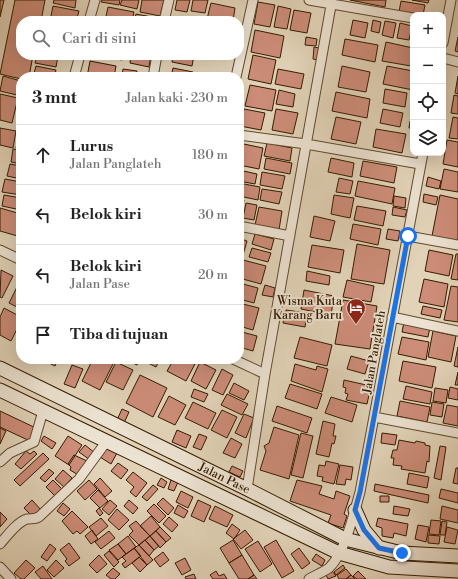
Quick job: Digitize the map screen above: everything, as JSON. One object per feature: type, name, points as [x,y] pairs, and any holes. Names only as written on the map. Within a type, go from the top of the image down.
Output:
[{"type":"street","points":[[90,16],[95,0]]},
{"type":"street","points":[[165,16],[169,0]]},
{"type":"street","points":[[244,41],[253,0]]},
{"type":"street","points":[[309,0],[332,2],[410,17]]},
{"type":"street","points":[[247,489],[265,374],[332,2]]},
{"type":"street","points":[[446,21],[453,7]]},
{"type":"street","points":[[446,59],[458,62]]},
{"type":"street","points":[[75,72],[79,60]]},
{"type":"street","points":[[154,72],[157,60]]},
{"type":"street","points":[[237,72],[240,60]]},
{"type":"street","points":[[244,136],[306,144],[420,164]]},
{"type":"street","name":"Jalan Panglateh","points":[[310,579],[328,569],[339,553],[355,510],[374,418],[422,156]]},
{"type":"street","points":[[244,227],[290,236]]},
{"type":"street","points":[[408,236],[458,245]]},
{"type":"street","points":[[0,250],[16,258]]},
{"type":"street","points":[[392,317],[458,331]]},
{"type":"street","points":[[244,364],[265,374]]},
{"type":"street","name":"Jalan Pase","points":[[0,369],[247,489],[345,539],[408,554],[458,556]]},
{"type":"street","name":"Jalan Pase","points":[[0,390],[339,553],[389,567],[458,571]]},
{"type":"street","points":[[0,462],[10,453],[34,442],[43,411]]},
{"type":"street","points":[[374,418],[458,433]]},
{"type":"street","points":[[0,544],[18,525],[27,519],[38,518],[46,511],[79,479],[106,442]]},
{"type":"street","points":[[355,510],[364,530],[379,548]]},
{"type":"street","points":[[0,566],[6,577]]},
{"type":"building","points":[[0,0],[4,0],[0,17]]},
{"type":"building","points":[[15,0],[45,0],[42,16],[16,16],[16,60],[32,60],[30,72],[16,72],[16,78],[0,74]]},
{"type":"building","points":[[54,0],[76,0],[75,8],[53,3]]},
{"type":"building","points":[[102,0],[120,0],[119,5],[101,2]]},
{"type":"building","points":[[122,0],[139,0],[137,9],[120,5]]},
{"type":"building","points":[[142,0],[164,0],[160,16],[140,12]]},
{"type":"building","points":[[177,0],[190,0],[187,12],[175,10]]},
{"type":"building","points":[[193,0],[208,0],[205,13],[191,11]]},
{"type":"building","points":[[350,0],[386,0],[385,7]]},
{"type":"building","points":[[412,0],[429,0],[428,3]]},
{"type":"building","points":[[401,1],[425,5],[424,12],[410,12],[410,13],[399,12]]},
{"type":"building","points":[[258,2],[275,5],[270,27],[254,24]]},
{"type":"building","points":[[211,3],[235,8],[234,16],[208,16]]},
{"type":"building","points":[[53,6],[79,11],[78,16],[51,16]]},
{"type":"building","points":[[278,6],[291,9],[287,29],[274,27]]},
{"type":"building","points":[[108,7],[134,12],[133,16],[106,16]]},
{"type":"building","points":[[294,10],[311,13],[307,33],[290,30]]},
{"type":"building","points":[[136,14],[147,16],[135,16]]},
{"type":"building","points":[[353,20],[368,23],[365,38],[350,35]]},
{"type":"building","points":[[373,20],[381,22],[379,33],[371,31]]},
{"type":"building","points":[[385,21],[396,23],[393,38],[382,35]]},
{"type":"building","points":[[400,23],[410,26],[409,40],[397,38]]},
{"type":"building","points":[[255,30],[284,36],[280,58],[251,52]]},
{"type":"building","points":[[306,37],[317,39],[316,46],[305,45]]},
{"type":"building","points":[[458,37],[458,52],[455,51]]},
{"type":"building","points":[[345,39],[378,45],[375,62],[342,55]]},
{"type":"building","points":[[386,42],[410,47],[410,66],[382,61]]},
{"type":"building","points":[[314,47],[319,48],[318,60],[313,59]]},
{"type":"building","points":[[253,55],[276,60],[271,84],[248,79]]},
{"type":"building","points":[[36,60],[57,60],[56,67],[35,63]]},
{"type":"building","points":[[130,60],[150,60],[149,67],[130,63]]},
{"type":"building","points":[[172,60],[193,60],[192,66],[172,62]]},
{"type":"building","points":[[90,61],[116,66],[115,72],[88,72]]},
{"type":"building","points":[[36,66],[56,70],[55,72],[34,72]]},
{"type":"building","points":[[342,66],[370,72],[366,92],[338,87]]},
{"type":"building","points":[[387,66],[410,70],[410,89],[383,84]]},
{"type":"building","points":[[173,68],[193,72],[172,72]]},
{"type":"building","points":[[123,69],[137,71],[137,72],[123,72]]},
{"type":"building","points":[[278,69],[304,74],[301,89],[275,84]]},
{"type":"building","points":[[3,76],[16,80],[16,95],[0,91]]},
{"type":"building","points":[[458,76],[458,94],[455,93]]},
{"type":"building","points":[[250,85],[276,90],[272,111],[245,106]]},
{"type":"building","points":[[385,89],[407,93],[405,107],[383,103]]},
{"type":"building","points":[[279,90],[295,94],[293,107],[276,104]]},
{"type":"building","points":[[336,92],[370,99],[367,118],[332,111]]},
{"type":"building","points":[[0,94],[16,98],[16,106],[12,123],[0,120]]},
{"type":"building","points":[[454,95],[458,96],[458,114],[451,113]]},
{"type":"building","points":[[244,109],[265,113],[261,130],[244,127]]},
{"type":"building","points":[[276,109],[298,113],[293,134],[272,130]]},
{"type":"building","points":[[383,109],[403,113],[400,127],[380,123]]},
{"type":"building","points":[[336,117],[361,122],[356,144],[331,139]]},
{"type":"building","points":[[453,117],[458,118],[458,139],[449,138]]},
{"type":"building","points":[[0,128],[16,131],[13,148],[0,145]]},
{"type":"building","points":[[376,129],[406,134],[402,153],[373,147]]},
{"type":"building","points":[[447,140],[458,142],[458,167],[443,164],[444,156],[446,156]]},
{"type":"building","points":[[267,143],[292,148],[290,161],[264,156]]},
{"type":"building","points":[[244,144],[263,148],[259,169],[244,166]]},
{"type":"building","points":[[13,149],[16,149],[16,163],[11,162]]},
{"type":"building","points":[[266,158],[292,163],[290,174],[264,169]]},
{"type":"building","points":[[331,158],[354,163],[352,177],[328,172]]},
{"type":"building","points":[[363,161],[397,167],[394,183],[360,176]]},
{"type":"building","points":[[10,164],[16,165],[16,178],[7,176]]},
{"type":"building","points":[[444,169],[458,172],[458,192],[440,189]]},
{"type":"building","points":[[244,171],[257,174],[255,184],[244,182]]},
{"type":"building","points":[[262,172],[285,176],[282,189],[260,185]]},
{"type":"building","points":[[428,177],[441,181],[439,189],[426,186]]},
{"type":"building","points":[[339,178],[353,181],[350,194],[336,192]]},
{"type":"building","points":[[5,179],[16,181],[16,194],[2,192]]},
{"type":"building","points":[[358,181],[395,188],[392,204],[355,196]]},
{"type":"building","points":[[244,184],[260,187],[258,200],[244,197]]},
{"type":"building","points":[[262,189],[282,192],[279,204],[260,200]]},
{"type":"building","points":[[424,194],[438,197],[436,205],[423,202]]},
{"type":"building","points":[[4,195],[16,197],[16,209],[2,206]]},
{"type":"building","points":[[334,195],[354,198],[350,218],[331,214]]},
{"type":"building","points":[[440,195],[458,199],[458,241],[432,236]]},
{"type":"building","points":[[394,196],[406,198],[405,208],[393,206]]},
{"type":"building","points":[[246,203],[257,205],[254,220],[244,218]]},
{"type":"building","points":[[357,206],[386,211],[383,226],[354,220]]},
{"type":"building","points":[[259,207],[282,211],[279,230],[255,225]]},
{"type":"building","points":[[393,207],[407,210],[405,217],[392,215]]},
{"type":"building","points":[[0,208],[16,213],[16,236],[0,231]]},
{"type":"building","points":[[314,216],[335,221],[330,241],[310,237]]},
{"type":"building","points":[[353,224],[381,229],[378,245],[350,239]]},
{"type":"building","points":[[388,229],[400,231],[398,241],[386,239]]},
{"type":"building","points":[[255,234],[274,239],[271,250],[252,244]]},
{"type":"building","points":[[244,240],[247,241],[244,252]]},
{"type":"building","points":[[357,244],[390,250],[384,284],[351,279]]},
{"type":"building","points":[[312,245],[344,250],[340,273],[308,267]]},
{"type":"building","points":[[252,248],[271,253],[268,262],[249,257]]},
{"type":"building","points":[[429,250],[453,255],[449,276],[425,271]]},
{"type":"building","points":[[456,254],[458,254],[458,280],[451,279]]},
{"type":"building","points":[[244,260],[266,266],[261,284],[244,279]]},
{"type":"building","points":[[1,270],[13,276],[2,298],[0,297]]},
{"type":"building","points":[[307,271],[330,276],[329,285],[306,281]]},
{"type":"building","points":[[424,279],[448,284],[444,307],[419,302]]},
{"type":"building","points":[[347,280],[374,286],[371,302],[343,297]]},
{"type":"building","points":[[244,284],[258,288],[254,303],[244,300]]},
{"type":"building","points":[[265,285],[275,288],[273,297],[262,295]]},
{"type":"building","points":[[451,286],[458,287],[458,322],[444,320]]},
{"type":"building","points":[[16,289],[16,306],[9,303]]},
{"type":"building","points":[[304,290],[334,296],[331,315],[301,309]]},
{"type":"building","name":"Wisma Kuta Karang Baru","points":[[343,300],[377,306],[370,349],[335,344]]},
{"type":"building","points":[[244,304],[259,308],[253,330],[244,327]]},
{"type":"building","points":[[423,306],[442,310],[440,318],[421,314]]},
{"type":"building","points":[[4,308],[16,314],[16,331],[11,341],[0,335],[0,317]]},
{"type":"building","points":[[286,310],[307,313],[305,327],[283,323]]},
{"type":"building","points":[[404,322],[430,327],[428,337],[402,332]]},
{"type":"building","points":[[433,331],[456,336],[451,362],[428,357]]},
{"type":"building","points":[[244,333],[257,336],[253,351],[244,348]]},
{"type":"building","points":[[300,337],[332,345],[327,366],[294,358]]},
{"type":"building","points":[[402,337],[429,342],[426,360],[398,354]]},
{"type":"building","points":[[458,347],[458,367],[454,366]]},
{"type":"building","points":[[351,356],[369,361],[365,374],[347,369]]},
{"type":"building","points":[[403,361],[436,367],[432,388],[399,381]]},
{"type":"building","points":[[90,364],[113,364],[100,390],[82,381]]},
{"type":"building","points":[[115,364],[120,364],[133,370],[123,390],[106,382]]},
{"type":"building","points":[[150,364],[158,364],[156,367]]},
{"type":"building","points":[[171,364],[195,364],[186,381],[167,371]]},
{"type":"building","points":[[199,364],[204,364],[216,370],[206,389],[191,381]]},
{"type":"building","points":[[295,364],[316,370],[317,366],[328,369],[322,392],[291,381]]},
{"type":"building","points":[[72,365],[83,369],[75,388],[64,384]]},
{"type":"building","points":[[222,369],[233,375],[223,395],[212,390]]},
{"type":"building","points":[[458,372],[458,385],[455,385]]},
{"type":"building","points":[[140,375],[167,388],[153,417],[126,403]]},
{"type":"building","points":[[344,380],[371,386],[367,404],[346,400],[348,394],[345,393],[346,388],[343,387]]},
{"type":"building","points":[[234,383],[249,391],[244,400],[229,393]]},
{"type":"building","points":[[290,384],[322,394],[317,409],[285,398]]},
{"type":"building","points":[[406,386],[432,392],[430,404],[403,399]]},
{"type":"building","points":[[450,387],[458,389],[458,400],[448,398]]},
{"type":"building","points":[[435,388],[448,390],[446,403],[433,401]]},
{"type":"building","points":[[194,389],[208,394],[204,402],[191,397]]},
{"type":"building","points":[[227,394],[248,404],[242,415],[221,405]]},
{"type":"building","points":[[169,396],[186,405],[175,425],[158,417]]},
{"type":"building","points":[[331,397],[357,405],[352,422],[325,413]]},
{"type":"building","points":[[400,401],[430,407],[427,422],[397,416]]},
{"type":"building","points":[[193,402],[216,413],[208,429],[185,418]]},
{"type":"building","points":[[432,402],[444,404],[442,417],[430,415]]},
{"type":"building","points":[[447,405],[458,407],[458,426],[443,423]]},
{"type":"building","points":[[277,406],[312,418],[307,433],[272,421]]},
{"type":"building","points":[[122,409],[129,412],[124,423],[117,420]]},
{"type":"building","points":[[222,410],[237,417],[227,438],[211,430]]},
{"type":"building","points":[[0,411],[38,429],[32,442],[0,427]]},
{"type":"building","points":[[244,414],[254,418],[246,438],[235,433]]},
{"type":"building","points":[[323,421],[335,424],[333,436],[336,436],[334,444],[332,443],[329,457],[316,454]]},
{"type":"building","points":[[274,427],[299,435],[289,479],[260,470],[266,451],[264,446],[269,443]]},
{"type":"building","points":[[0,428],[6,431],[0,444]]},
{"type":"building","points":[[177,430],[191,436],[186,448],[172,442]]},
{"type":"building","points":[[301,433],[313,436],[303,478],[291,475]]},
{"type":"building","points":[[382,433],[397,435],[395,445],[381,443]]},
{"type":"building","points":[[199,434],[207,437],[201,450],[193,447]]},
{"type":"building","points":[[44,436],[56,443],[52,449],[41,441]]},
{"type":"building","points":[[68,436],[82,445],[69,465],[55,456]]},
{"type":"building","points":[[231,438],[242,444],[235,458],[223,453]]},
{"type":"building","points":[[399,440],[415,443],[416,441],[430,446],[429,462],[427,461],[425,473],[401,469],[402,466],[393,465],[394,458],[391,458],[393,450],[397,450]]},
{"type":"building","points":[[85,445],[95,453],[90,460],[79,452]]},
{"type":"building","points":[[440,446],[446,447],[441,480],[434,478]]},
{"type":"building","points":[[107,447],[117,453],[111,464],[100,457]]},
{"type":"building","points":[[26,451],[30,454],[34,451],[37,454],[21,469],[15,464]]},
{"type":"building","points":[[43,453],[49,459],[20,486],[14,480]]},
{"type":"building","points":[[74,455],[87,461],[80,476],[70,470],[71,467],[68,464]]},
{"type":"building","points":[[326,461],[339,464],[334,484],[322,481],[323,477],[317,476],[319,465],[325,466]]},
{"type":"building","points":[[118,463],[128,470],[121,479],[111,471]]},
{"type":"building","points":[[340,465],[353,467],[351,480],[346,479],[345,485],[336,484]]},
{"type":"building","points":[[232,466],[243,471],[240,477],[229,472]]},
{"type":"building","points":[[456,468],[458,468],[458,484],[453,483]]},
{"type":"building","points":[[49,469],[54,473],[45,482],[40,478]]},
{"type":"building","points":[[63,470],[72,478],[64,487],[55,479]]},
{"type":"building","points":[[133,472],[147,483],[136,497],[130,492],[134,487],[126,480]]},
{"type":"building","points":[[409,473],[429,477],[427,488],[407,484]]},
{"type":"building","points":[[100,478],[112,491],[105,497],[94,484]]},
{"type":"building","points":[[161,478],[167,482],[164,488],[157,485]]},
{"type":"building","points":[[53,480],[62,489],[55,496],[46,487]]},
{"type":"building","points":[[89,480],[97,489],[85,500],[77,491]]},
{"type":"building","points":[[171,480],[178,482],[174,491],[168,489]]},
{"type":"building","points":[[297,480],[322,486],[319,494],[334,499],[336,491],[350,496],[344,514],[347,516],[343,528],[328,523],[331,515],[290,501]]},
{"type":"building","points":[[375,484],[429,495],[428,503],[374,491]]},
{"type":"building","points":[[153,485],[158,489],[147,501],[142,497]]},
{"type":"building","points":[[441,489],[458,493],[458,503],[439,498]]},
{"type":"building","points":[[98,490],[108,501],[100,508],[90,498]]},
{"type":"building","points":[[181,491],[193,497],[188,508],[176,502]]},
{"type":"building","points":[[380,496],[389,496],[389,502],[380,502]]},
{"type":"building","points":[[163,498],[174,508],[168,515],[157,504]]},
{"type":"building","points":[[32,500],[42,511],[34,518],[24,508]]},
{"type":"building","points":[[110,500],[117,506],[109,515],[102,509]]},
{"type":"building","points":[[129,500],[138,508],[133,514],[124,506]]},
{"type":"building","points":[[198,500],[211,506],[204,522],[191,516]]},
{"type":"building","points":[[63,503],[70,509],[64,516],[57,511]]},
{"type":"building","points":[[154,504],[166,516],[159,523],[147,511]]},
{"type":"building","points":[[178,505],[188,511],[184,518],[174,513]]},
{"type":"building","points":[[215,506],[233,515],[227,527],[209,519]]},
{"type":"building","points":[[394,506],[410,509],[408,516],[393,514]]},
{"type":"building","points":[[442,506],[458,510],[458,523],[440,519]]},
{"type":"building","points":[[99,508],[103,513],[100,516],[96,511]]},
{"type":"building","points":[[117,509],[129,520],[119,530],[108,520]]},
{"type":"building","points":[[72,511],[88,527],[80,534],[77,531],[73,534],[62,521]]},
{"type":"building","points":[[0,512],[7,519],[0,527]]},
{"type":"building","points":[[151,516],[160,527],[150,536],[140,526]]},
{"type":"building","points":[[169,517],[178,525],[172,532],[163,524]]},
{"type":"building","points":[[101,518],[108,526],[96,536],[89,527]]},
{"type":"building","points":[[378,518],[408,524],[406,536],[394,533],[393,538],[382,536],[382,528],[376,526]]},
{"type":"building","points":[[431,520],[441,521],[439,535],[429,534]]},
{"type":"building","points":[[136,521],[150,536],[139,545],[129,535],[133,531],[129,526]]},
{"type":"building","points":[[442,521],[447,522],[445,535],[440,535]]},
{"type":"building","points":[[232,524],[240,530],[234,539],[226,533]]},
{"type":"building","points":[[418,525],[429,527],[426,542],[415,539]]},
{"type":"building","points":[[160,527],[171,538],[166,542],[156,531]]},
{"type":"building","points":[[447,527],[458,530],[455,544],[444,542]]},
{"type":"building","points":[[92,530],[98,539],[91,544],[85,536]]},
{"type":"building","points":[[245,530],[253,540],[241,549],[233,539]]},
{"type":"building","points":[[109,531],[115,538],[101,549],[95,542]]},
{"type":"building","points":[[156,531],[166,542],[160,548],[150,536]]},
{"type":"building","points":[[428,535],[440,536],[439,544],[428,543]]},
{"type":"building","points":[[128,536],[136,547],[126,554],[118,544]]},
{"type":"building","points":[[150,536],[159,546],[154,550],[145,540]]},
{"type":"building","points":[[145,540],[154,550],[149,556],[139,545]]},
{"type":"building","points":[[233,540],[242,555],[229,563],[220,548]]},
{"type":"building","points":[[276,540],[294,571],[282,578],[264,547]]},
{"type":"building","points":[[258,541],[272,564],[260,572],[245,549]]},
{"type":"building","points":[[69,543],[80,558],[69,566],[65,561],[67,559],[60,550]]},
{"type":"building","points":[[50,544],[56,549],[47,561],[41,557]]},
{"type":"building","points":[[118,544],[126,554],[118,560],[109,550]]},
{"type":"building","points":[[139,545],[153,560],[147,565],[134,548]]},
{"type":"building","points":[[134,548],[141,556],[125,568],[122,564],[126,561],[122,557]]},
{"type":"building","points":[[299,548],[310,563],[302,569],[291,554]]},
{"type":"building","points":[[109,551],[119,562],[114,567],[104,555]]},
{"type":"building","points":[[163,552],[169,560],[160,567],[154,559]]},
{"type":"building","points":[[316,554],[325,560],[322,566],[312,560]]},
{"type":"building","points":[[99,555],[107,564],[97,573],[89,565]]},
{"type":"building","points":[[242,555],[254,575],[248,579],[239,579],[229,563]]},
{"type":"building","points":[[139,557],[147,565],[140,572],[132,563]]},
{"type":"building","points":[[185,558],[191,570],[182,575],[175,563]]},
{"type":"building","points":[[26,560],[35,568],[24,579],[21,579],[14,573]]},
{"type":"building","points":[[56,560],[64,568],[54,577],[47,570]]},
{"type":"building","points":[[343,565],[345,568],[336,575],[334,572]]},
{"type":"building","points":[[43,566],[52,579],[41,579],[35,572]]},
{"type":"building","points":[[113,568],[120,574],[115,579],[111,579],[106,575]]},
{"type":"building","points":[[346,569],[351,575],[346,579],[339,579],[337,575]]},
{"type":"building","points":[[216,571],[219,576],[224,574],[227,579],[213,579],[210,575]]},
{"type":"building","points":[[332,571],[336,576],[328,579],[326,575]]},
{"type":"building","points":[[358,571],[366,579],[357,579],[353,576]]},
{"type":"building","points":[[194,574],[196,579],[186,579],[185,577]]},
{"type":"building","points":[[254,575],[257,579],[248,579]]},
{"type":"building","points":[[351,575],[355,579],[346,579]]},
{"type":"place","name":"Wisma Kuta Karang Baru","points":[[356,325]]},
{"type":"route","points":[[402,553],[379,548],[364,530],[355,510],[360,492],[408,236]]}]
